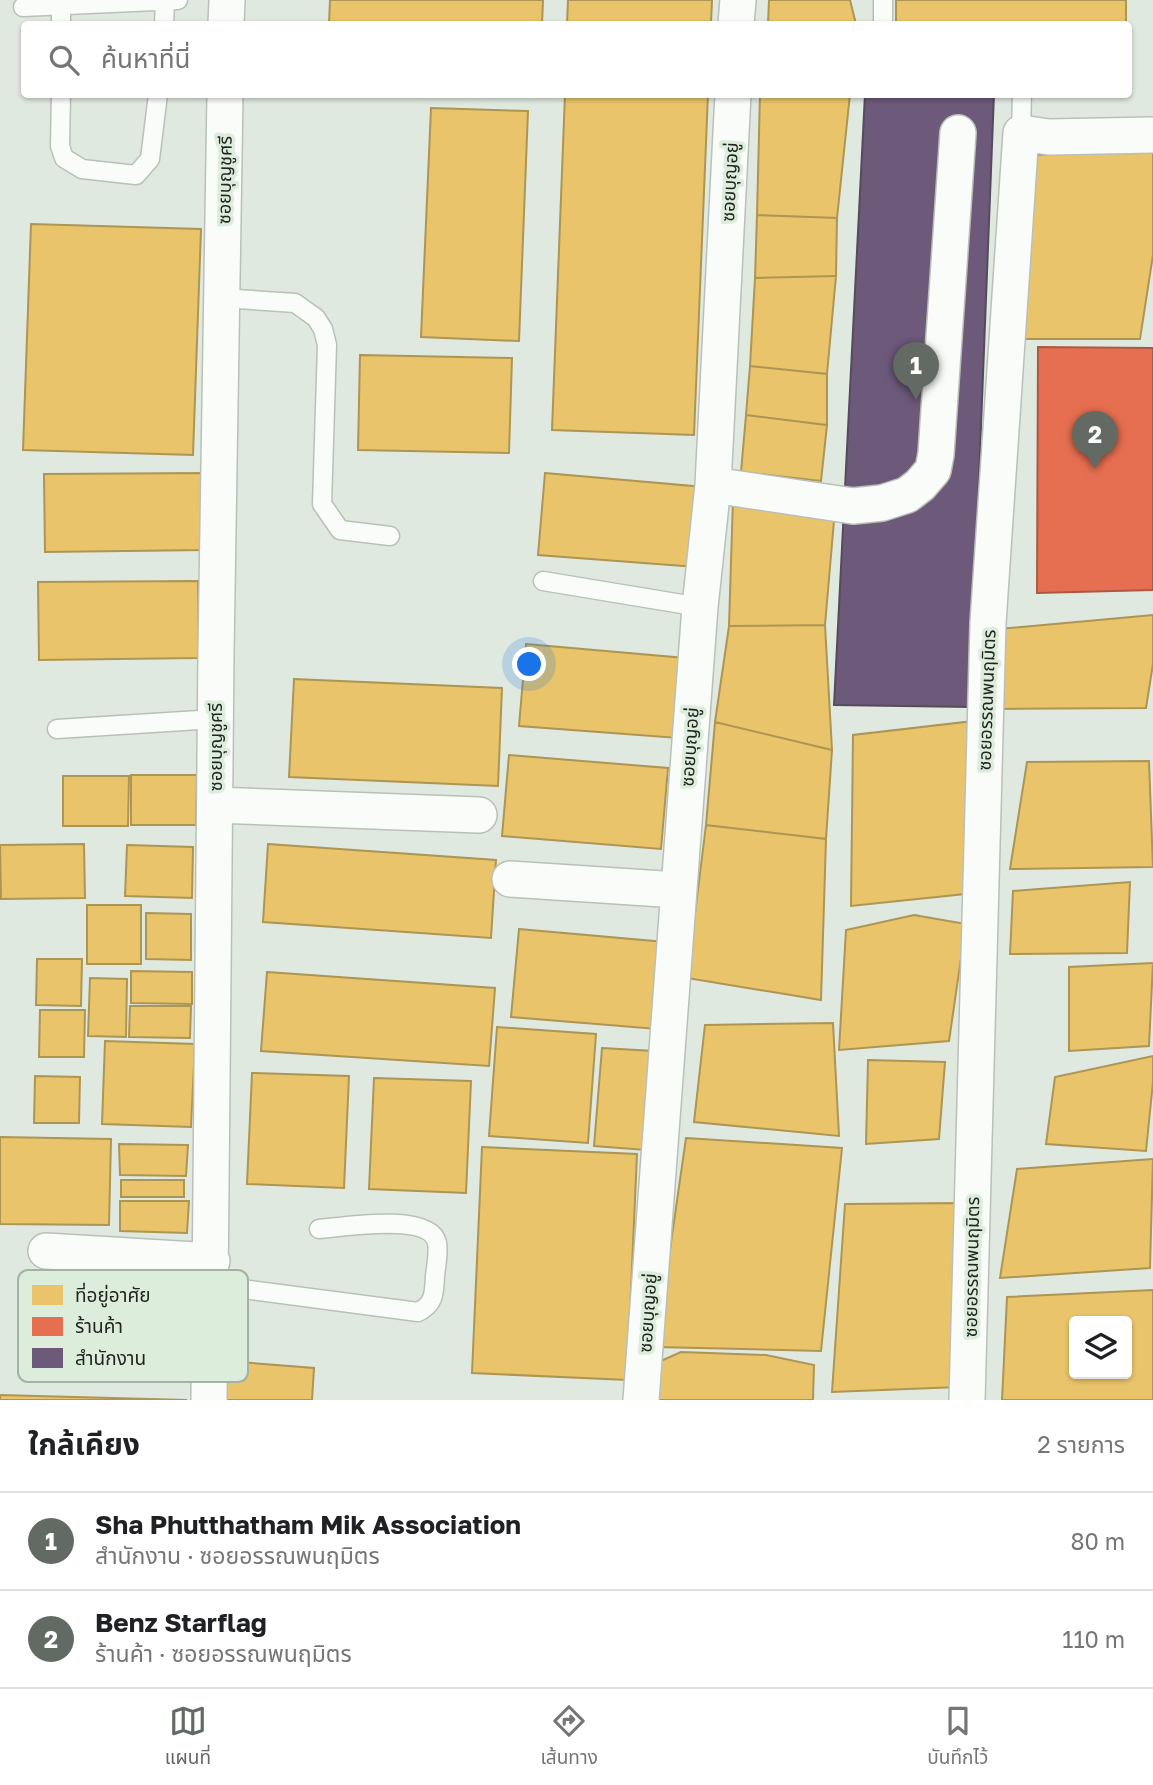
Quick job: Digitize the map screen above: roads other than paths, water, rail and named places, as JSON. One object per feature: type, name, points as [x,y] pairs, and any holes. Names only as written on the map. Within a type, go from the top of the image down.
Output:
[{"type":"street","points":[[226,21],[227,0]]},
{"type":"street","points":[[736,21],[738,0]]},
{"type":"street","name":"ซอยบุญชูศรี","points":[[212,1270],[215,719],[225,98]]},
{"type":"street","name":"ซอยบุญอยู่","points":[[641,1400],[699,607],[713,485],[733,98]]},
{"type":"street","points":[[713,485],[853,506],[883,503],[907,495],[933,470],[958,133]]},
{"type":"street","points":[[1021,134],[1049,137],[1153,135]]},
{"type":"street","name":"ซอยอรรณพนฤมิตร","points":[[967,1400],[988,623],[1021,134]]},
{"type":"street","points":[[215,805],[479,814]]},
{"type":"street","points":[[510,879],[678,890]]},
{"type":"street","points":[[46,1251],[189,1270]]},
{"type":"street","name":"ซอยบุญชูศรี","points":[[209,1382],[209,1400]]},
{"type":"lane","points":[[164,21],[165,0]]},
{"type":"lane","points":[[23,7],[178,0]]},
{"type":"lane","points":[[883,0],[883,21]]},
{"type":"lane","points":[[61,5],[61,21]]},
{"type":"lane","points":[[61,98],[60,146],[64,158],[82,169],[136,175],[150,159],[158,98]]},
{"type":"lane","points":[[1021,134],[1022,98]]},
{"type":"lane","points":[[222,298],[295,303],[316,318],[323,328],[327,345],[322,504],[340,530],[390,536]]},
{"type":"lane","points":[[542,581],[699,607]]},
{"type":"lane","points":[[57,729],[215,719]]},
{"type":"lane","points":[[248,1280],[418,1312],[427,1308],[433,1300],[437,1243],[427,1229],[392,1223],[319,1229]]},
{"type":"place","name":"Sha Phutthatham Mik Association","points":[[916,400]]},
{"type":"place","name":"Benz Starflag","points":[[1095,469]]}]
